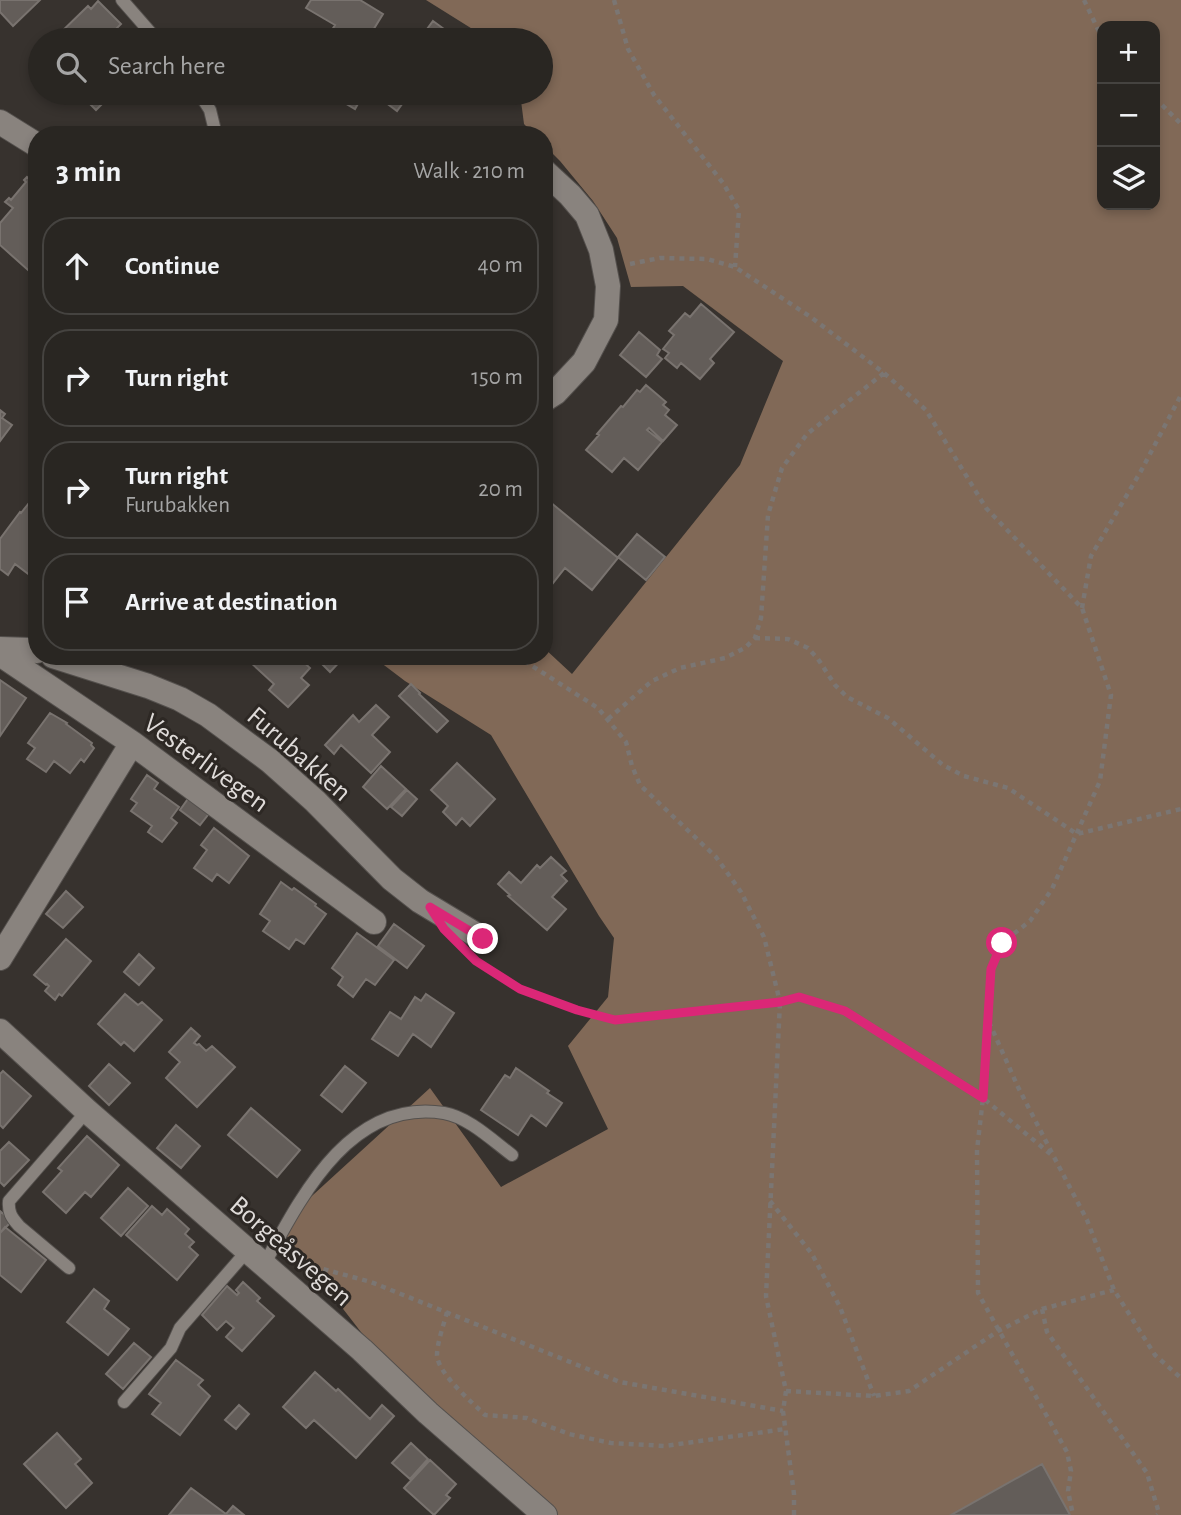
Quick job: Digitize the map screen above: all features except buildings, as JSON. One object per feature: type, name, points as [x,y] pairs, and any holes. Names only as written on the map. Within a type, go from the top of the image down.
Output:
[{"type":"street","points":[[0,122],[28,139]]},
{"type":"street","points":[[553,179],[587,215],[601,250],[608,286],[606,320],[584,362],[553,394]]},
{"type":"street","points":[[0,652],[28,650]]},
{"type":"street","name":"Vesterlivegen","points":[[0,652],[132,743],[374,922]]},
{"type":"street","name":"Furubakken","points":[[82,665],[148,686],[180,699],[208,715],[279,769],[315,801],[392,879],[480,950]]},
{"type":"street","points":[[0,958],[132,743]]},
{"type":"street","name":"Borgeåsvegen","points":[[0,1031],[545,1515]]},
{"type":"lane","points":[[122,0],[146,28]]},
{"type":"lane","points":[[207,105],[214,126]]},
{"type":"lane","points":[[69,1268],[12,1218],[5,1202],[87,1111]]},
{"type":"lane","points":[[124,1402],[171,1348],[180,1328],[255,1258],[335,1155],[363,1130],[393,1116],[418,1112],[445,1113],[473,1125],[512,1155]]},
{"type":"path","points":[[614,0],[628,49],[654,95],[723,183],[739,210],[734,267]]},
{"type":"path","points":[[1084,0],[1097,27]]},
{"type":"path","points":[[1160,103],[1181,124]]},
{"type":"path","points":[[605,269],[660,258],[707,258],[734,267],[812,318],[884,373],[926,410],[986,508],[1082,608],[1111,695],[1100,781],[1052,889],[1030,920],[1002,943],[991,969],[977,1150],[978,1293],[1067,1452],[1071,1471],[1068,1491],[1073,1515]]},
{"type":"path","points":[[608,719],[652,681],[680,668],[725,659],[745,648],[755,638],[761,618],[768,516],[782,468],[807,434],[884,373]]},
{"type":"path","points":[[1082,608],[1091,556],[1141,471],[1181,395]]},
{"type":"path","points":[[755,638],[788,639],[808,648],[847,697],[888,718],[943,765],[964,776],[1008,788],[1077,834],[1181,809]]},
{"type":"path","points":[[531,665],[598,708],[608,719],[626,742],[640,785],[716,857],[741,892],[764,937],[780,1002],[766,1296],[786,1391],[783,1411],[794,1494],[794,1515]]},
{"type":"path","points":[[480,950],[520,989],[577,1010],[615,1020],[780,1002],[799,997],[845,1011],[983,1098],[1054,1157]]},
{"type":"path","points":[[988,1019],[1018,1087],[1087,1220],[1114,1290],[1155,1355],[1181,1378]]},
{"type":"path","points":[[770,1200],[812,1254],[840,1307],[874,1396]]},
{"type":"path","points":[[255,1258],[312,1265],[371,1282],[620,1382],[783,1411]]},
{"type":"path","points":[[786,1391],[874,1396],[909,1391],[998,1331],[1042,1309],[1114,1290]]},
{"type":"path","points":[[1042,1309],[1046,1332],[1147,1473],[1159,1513],[1157,1515]]},
{"type":"path","points":[[447,1312],[437,1354],[439,1365],[485,1415],[527,1418],[569,1434],[611,1443],[665,1446],[785,1429]]},
{"type":"shaded area","points":[[426,0],[1181,0],[1181,1515],[540,1515],[364,1336],[279,1226],[430,1088],[501,1187],[608,1129],[568,1046],[608,997],[614,938],[491,735],[384,665],[553,665],[553,656],[572,674],[740,465],[783,361],[683,286],[631,287],[617,238],[593,201],[553,154],[553,126],[526,126],[522,105],[553,105],[553,28],[471,28]]},
{"type":"route","points":[[483,939],[430,907],[444,929],[476,961],[520,989],[577,1010],[615,1020],[780,1002],[799,997],[845,1011],[983,1098],[991,969],[1002,943]]}]
